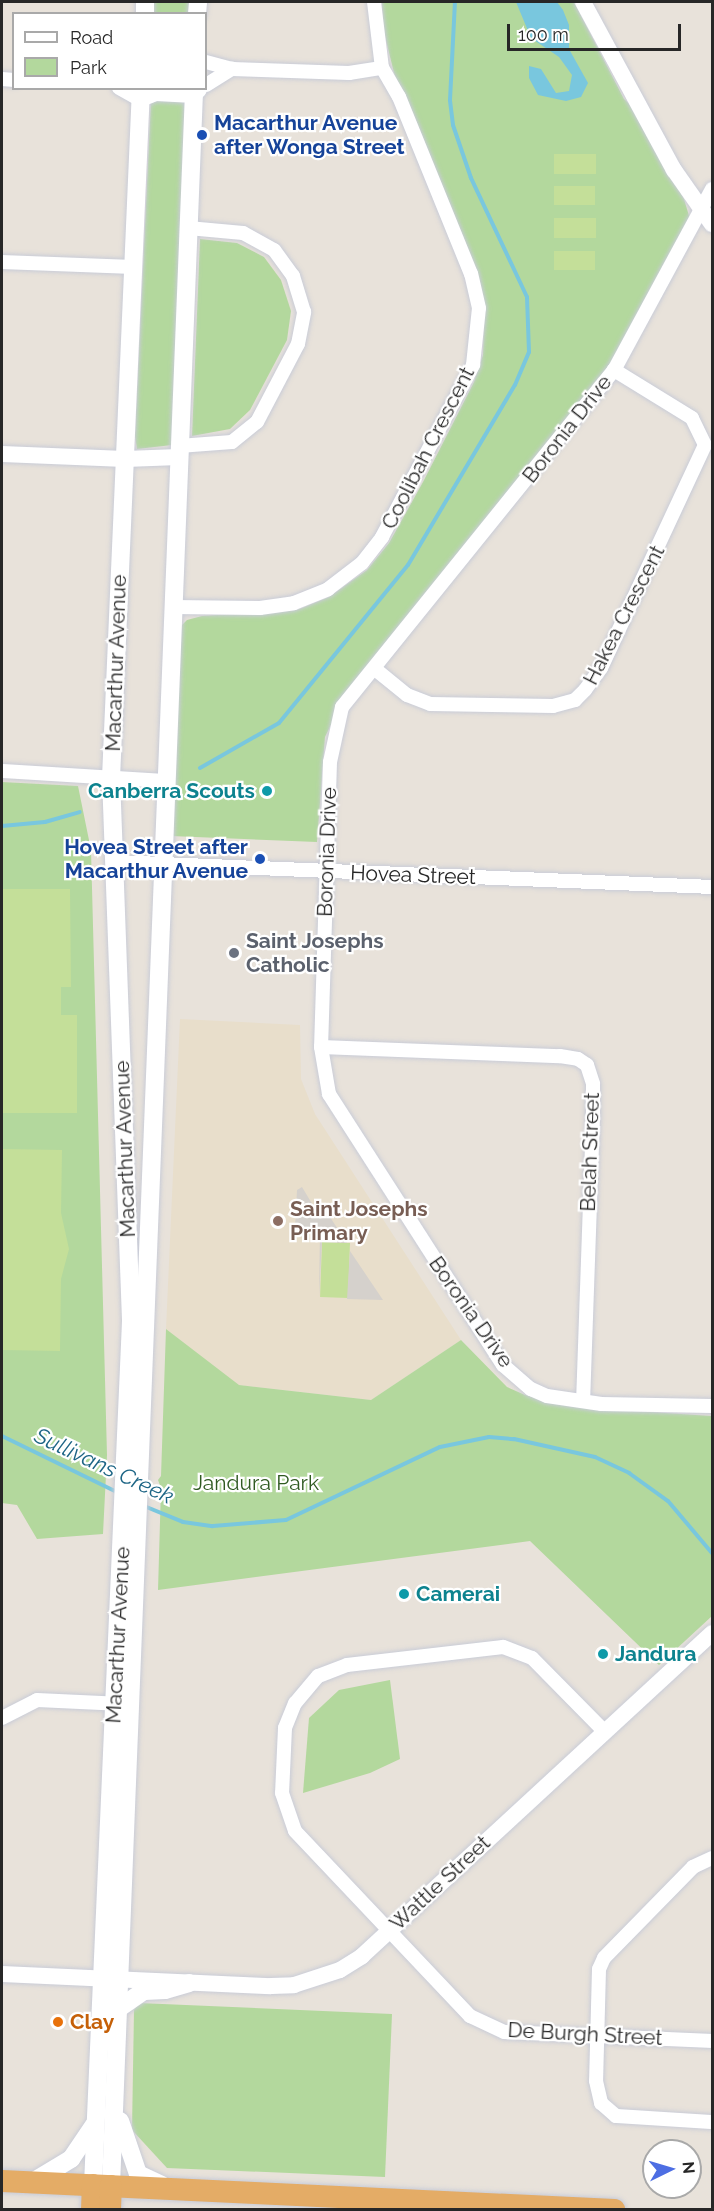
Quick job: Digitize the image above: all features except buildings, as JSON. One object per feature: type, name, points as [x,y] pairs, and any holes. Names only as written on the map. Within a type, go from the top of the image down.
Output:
[{"type":"highway","points":[[2,2181],[31,2183],[100,2199],[176,2189],[614,2210]]},
{"type":"main road","name":"Macarthur Avenue","points":[[100,2199],[96,2122],[109,1980],[123,1704],[139,1320],[163,864],[188,228],[199,90]]},
{"type":"main road","name":"Macarthur Avenue","points":[[139,1320],[111,778],[141,94]]},
{"type":"main road","name":"Macarthur Avenue","points":[[100,2199],[116,2075],[118,2009],[109,1980]]},
{"type":"main road","points":[[118,2009],[144,1991],[165,1990],[189,1983]]},
{"type":"main road","points":[[116,2075],[120,2131],[138,2174],[148,2182],[176,2189]]},
{"type":"main road","points":[[31,2183],[71,2159],[96,2122]]},
{"type":"street","name":"Coolibah Crescent","points":[[173,608],[260,608],[294,603],[328,589],[362,562],[382,537],[473,365],[479,308],[471,274],[399,97],[382,68],[374,2]]},
{"type":"street","points":[[583,2],[707,218]]},
{"type":"street","points":[[207,62],[232,69],[349,73],[382,68]]},
{"type":"street","points":[[207,85],[232,69]]},
{"type":"street","points":[[126,90],[141,94],[156,94],[199,90]]},
{"type":"street","name":"Boronia Drive","points":[[712,189],[707,218],[614,370],[375,669],[342,707],[330,762],[321,1047],[323,1078],[329,1094],[503,1365],[538,1393],[582,1401],[712,1406]]},
{"type":"street","points":[[2,454],[125,459],[232,442],[257,422],[298,344],[304,312],[293,276],[273,250],[243,233],[188,228]]},
{"type":"street","points":[[2,262],[133,267]]},
{"type":"street","name":"Hakea Crescent","points":[[375,669],[407,695],[430,704],[553,706],[575,700],[585,690],[606,657],[705,445],[692,418],[614,370]]},
{"type":"street","points":[[2,771],[166,781]]},
{"type":"street","name":"Hovea Street","points":[[114,862],[712,887]]},
{"type":"street","name":"Belah Street","points":[[321,1047],[560,1056],[578,1059],[586,1065],[593,1084],[593,1106],[582,1401]]},
{"type":"street","name":"Wattle Street","points":[[2,1974],[109,1980],[294,1985],[340,1970],[388,1931],[712,1633]]},
{"type":"street","name":"De Burgh Street","points":[[605,1732],[547,1670],[532,1658],[503,1647],[347,1665],[318,1676],[295,1703],[285,1728],[282,1793],[287,1816],[295,1831],[464,2012],[484,2024],[506,2032],[712,2041]]},
{"type":"street","points":[[2,1718],[37,1700],[123,1704]]},
{"type":"street","points":[[712,1858],[693,1867],[609,1948],[599,1969],[596,2081],[602,2103],[608,2111],[625,2118],[712,2122]]},
{"type":"shaded area","name":"Saint Josephs Primary","points":[[180,1019],[300,1025],[301,1079],[315,1114],[461,1340],[371,1400],[238,1385],[166,1329]]},
{"type":"shaded area","points":[[302,1187],[314,1207],[327,1204],[331,1211],[328,1214],[347,1243],[322,1242],[319,1297],[320,1229],[295,1227],[297,1190]]},
{"type":"shaded area","points":[[350,1251],[383,1300],[347,1299]]},
{"type":"green space","points":[[154,2],[191,2],[191,12],[154,12]]},
{"type":"green space","points":[[382,2],[574,2],[624,99],[638,112],[684,199],[690,219],[626,346],[340,706],[325,737],[317,842],[171,836],[181,626],[187,620],[202,616],[297,610],[329,597],[367,570],[389,543],[423,482],[474,382],[483,355],[484,316],[394,73],[383,28]]},
{"type":"green space","points":[[151,100],[186,101],[172,445],[137,449],[135,436]]},
{"type":"green space","points":[[554,154],[596,154],[596,174],[554,174]]},
{"type":"green space","points":[[554,186],[595,186],[595,205],[554,205]]},
{"type":"green space","points":[[554,218],[596,218],[596,238],[554,238]]},
{"type":"green space","points":[[200,239],[237,243],[264,257],[281,280],[291,311],[287,340],[250,410],[230,429],[192,436]]},
{"type":"green space","points":[[554,251],[595,251],[595,270],[554,270]]},
{"type":"green space","points":[[2,782],[78,786],[91,850],[107,1455],[103,1534],[37,1539],[17,1505],[2,1503]]},
{"type":"green space","points":[[2,889],[70,889],[71,987],[61,987],[61,1015],[77,1015],[77,1113],[2,1113]]},
{"type":"green space","points":[[2,1149],[62,1150],[61,1213],[69,1249],[61,1279],[60,1351],[2,1350]]},
{"type":"green space","points":[[322,1242],[350,1243],[348,1298],[320,1297]]},
{"type":"green space","name":"Jandura Park","points":[[166,1329],[239,1385],[371,1400],[461,1340],[507,1387],[525,1395],[573,1407],[712,1416],[712,1616],[659,1665],[530,1541],[158,1590],[161,1488],[158,1480],[161,1476]]},
{"type":"green space","points":[[390,1680],[400,1759],[370,1773],[303,1793],[309,1718],[339,1690]]},
{"type":"green space","points":[[139,2003],[392,2014],[385,2177],[167,2168],[132,2130],[134,2010]]},
{"type":"water","points":[[516,2],[557,2],[563,10],[569,25],[569,49],[588,83],[581,97],[566,101],[538,95],[529,78],[529,66],[541,69],[556,93],[569,91],[572,75],[559,57],[531,38]]},
{"type":"waterway","points":[[200,768],[279,723],[408,565],[515,385],[529,352],[527,297],[471,178],[453,125],[450,100],[455,2]]},
{"type":"waterway","points":[[2,826],[45,822],[80,812]]},
{"type":"waterway","name":"Sullivans Creek","points":[[2,1436],[119,1493]]},
{"type":"waterway","name":"Sullivans Creek","points":[[144,1506],[183,1522],[213,1526],[286,1520],[440,1447],[489,1437],[514,1439],[595,1457],[629,1473],[668,1501],[712,1553]]},
{"type":"tram line","points":[[2,2209],[10,2210]]},
{"type":"place","name":"Macarthur Avenue after Wonga Street","points":[[202,135]]},
{"type":"place","name":"Canberra Scouts","points":[[267,791]]},
{"type":"place","name":"Hovea Street after Macarthur Avenue","points":[[260,859]]},
{"type":"place","name":"Saint Josephs Catholic","points":[[234,953]]},
{"type":"place","name":"Saint Josephs Primary","points":[[278,1221]]},
{"type":"place","name":"Camerai","points":[[404,1594]]},
{"type":"place","name":"Jandura","points":[[603,1654]]},
{"type":"place","name":"Clay","points":[[58,2022]]}]
